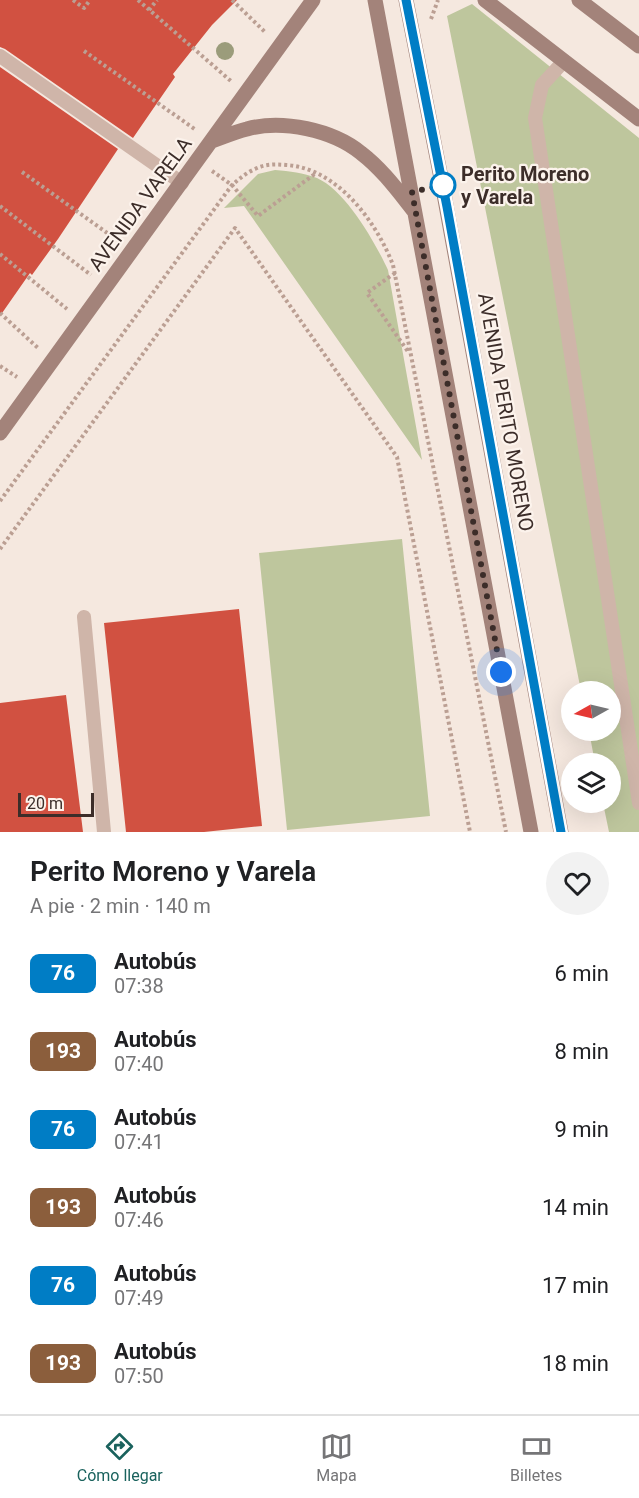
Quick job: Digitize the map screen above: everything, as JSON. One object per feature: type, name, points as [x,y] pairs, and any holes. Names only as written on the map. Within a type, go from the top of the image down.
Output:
[{"type":"main road","name":"AVENIDA VARELA","points":[[0,432],[313,0]]},
{"type":"main road","points":[[375,0],[417,214],[531,832]]},
{"type":"main road","name":"AVENIDA PERITO MORENO","points":[[406,0],[445,195],[561,832]]},
{"type":"main road","points":[[485,0],[639,119]]},
{"type":"main road","points":[[579,0],[639,46]]},
{"type":"main road","points":[[212,141],[249,128],[259,127],[288,125],[326,133],[361,152],[389,180],[417,214]]},
{"type":"lane","points":[[0,56],[182,183]]},
{"type":"lane","points":[[564,61],[542,85],[535,118],[639,802]]},
{"type":"lane","points":[[84,617],[104,832]]},
{"type":"path","points":[[73,0],[84,8],[90,0]]},
{"type":"path","points":[[138,0],[246,95]]},
{"type":"path","points":[[149,10],[157,0]]},
{"type":"path","points":[[232,0],[280,47]]},
{"type":"path","points":[[84,51],[212,141]]},
{"type":"path","points":[[198,160],[232,185],[258,216],[316,173]]},
{"type":"path","points":[[0,501],[232,185],[256,168],[272,164],[301,166],[334,182],[361,209],[384,242],[395,273],[506,832]]},
{"type":"path","points":[[22,172],[132,252]]},
{"type":"path","points":[[0,206],[106,287]]},
{"type":"path","points":[[0,549],[235,228],[397,457],[470,832]]},
{"type":"path","points":[[0,254],[81,321]]},
{"type":"path","points":[[395,273],[367,293],[411,356]]},
{"type":"path","points":[[0,313],[52,361]]},
{"type":"green space","points":[[472,4],[639,138],[639,832],[609,832],[605,813],[621,813],[621,753],[593,753],[591,741],[621,741],[621,681],[579,681],[447,16]]},
{"type":"green space","points":[[275,170],[307,175],[328,185],[359,218],[388,270],[422,460],[244,206],[224,208],[258,174]]},
{"type":"green space","points":[[402,539],[430,816],[287,830],[259,553]]},
{"type":"building","points":[[0,0],[237,0],[212,25],[173,74],[175,77],[133,138],[0,47]]},
{"type":"building","points":[[0,67],[118,149],[58,239],[32,275],[30,273],[0,316]]},
{"type":"building","points":[[239,609],[262,826],[204,832],[126,832],[104,623]]},
{"type":"building","points":[[66,695],[83,832],[0,832],[0,703]]},
{"type":"bus line","name":"76","points":[[406,0],[447,207],[561,832]]},
{"type":"place","name":"Perito Moreno y Varela","points":[[443,185]]},
{"type":"route","points":[[443,185],[412,192],[501,672]]}]
